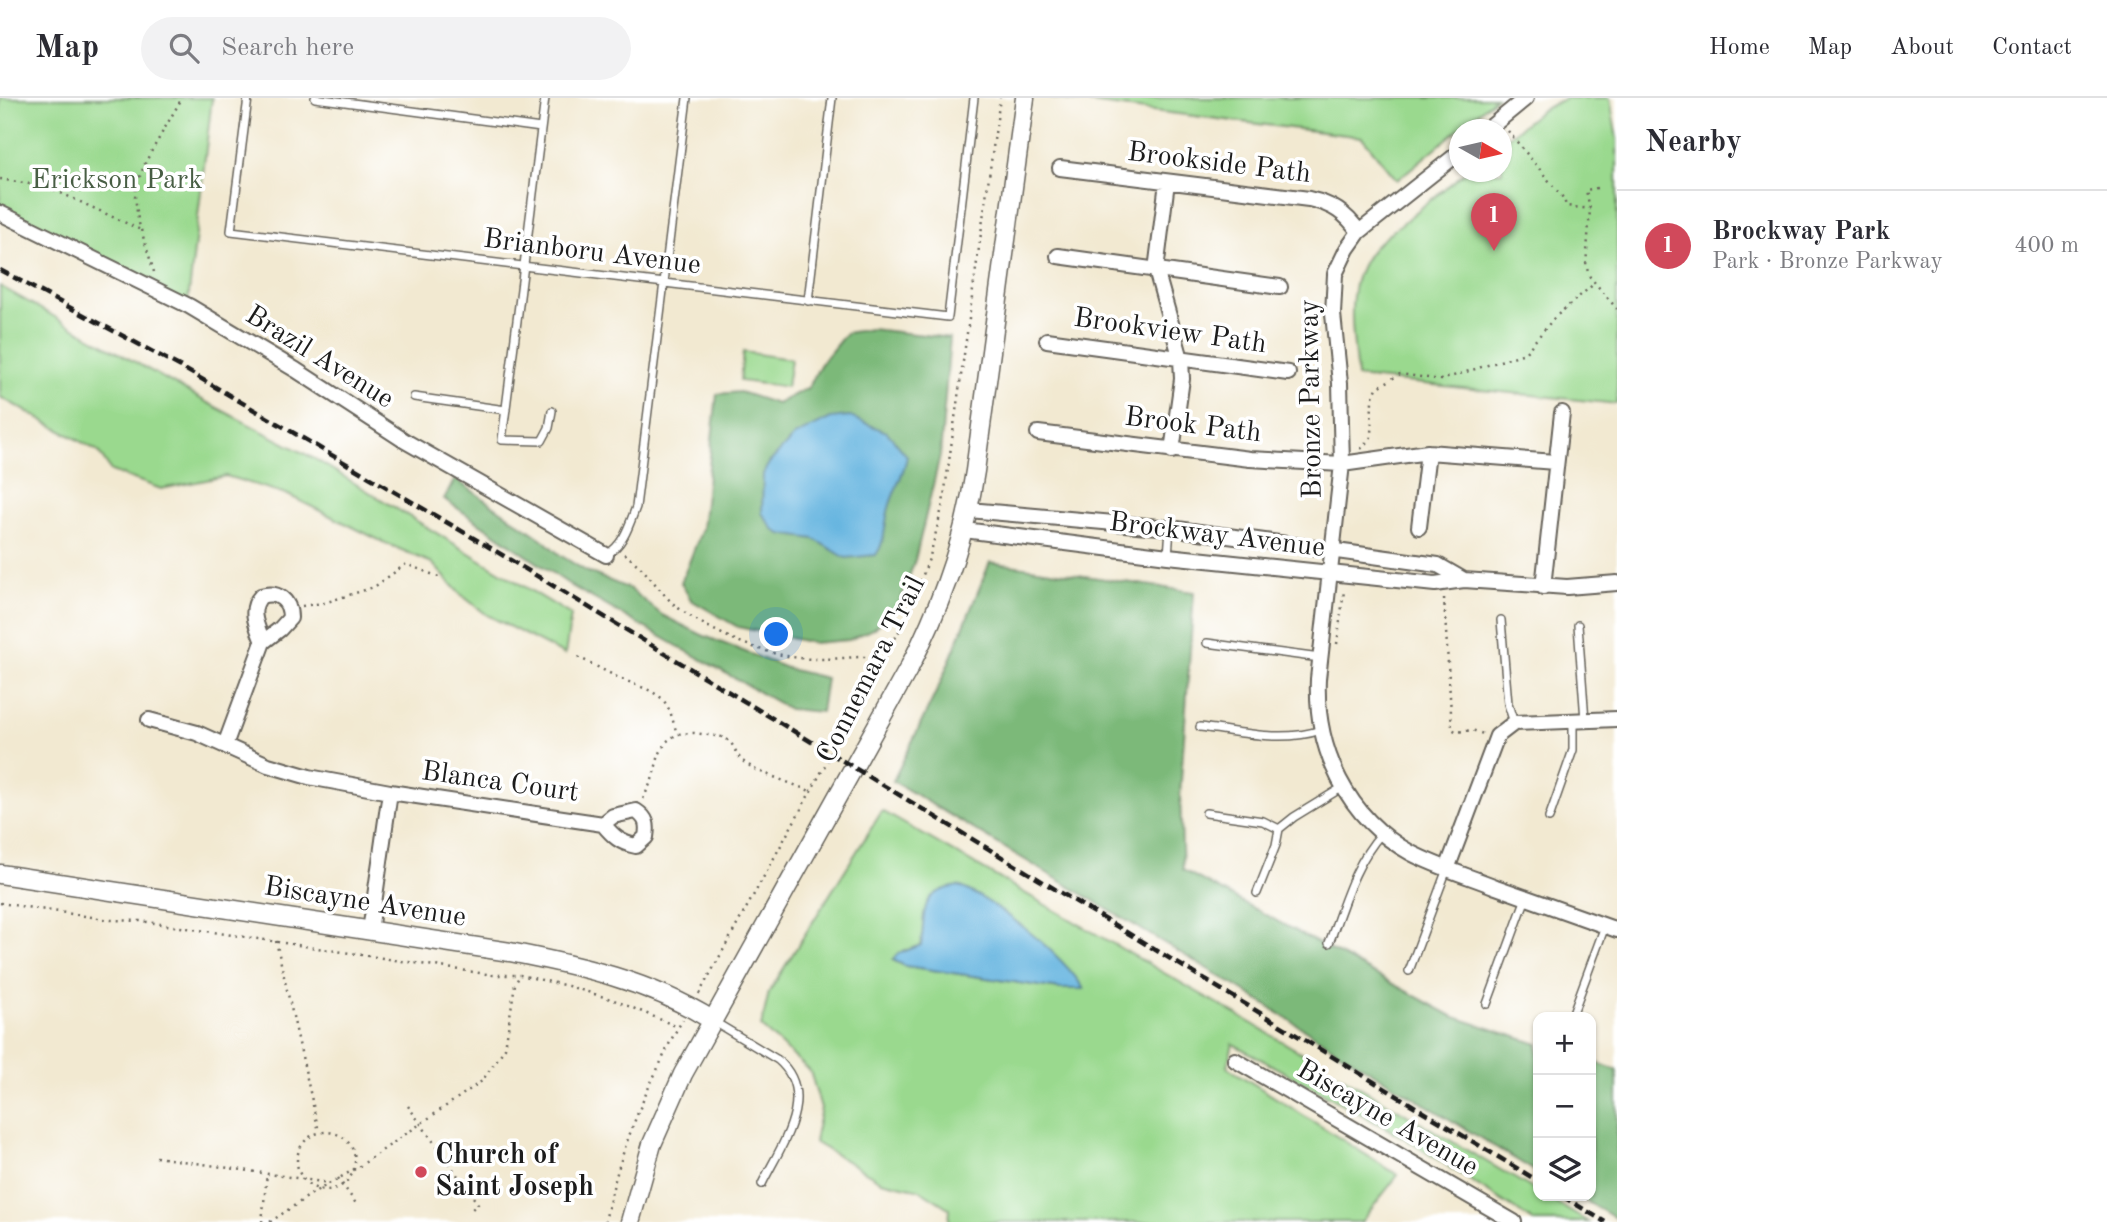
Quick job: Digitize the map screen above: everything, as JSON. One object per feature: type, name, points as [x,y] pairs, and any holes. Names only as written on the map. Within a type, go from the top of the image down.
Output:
[{"type":"street","name":"Connemara Trail","points":[[630,1222],[642,1173],[663,1116],[712,1020],[910,666],[932,623],[955,563],[969,510],[1025,98]]},
{"type":"street","points":[[1500,119],[1526,98]]},
{"type":"street","name":"Bronze Parkway","points":[[1449,161],[1359,232],[1335,274],[1333,314],[1340,383],[1342,464],[1317,695],[1321,730],[1328,756],[1343,787],[1382,833],[1413,854],[1447,869],[1611,928]]},
{"type":"street","name":"Brookside Path","points":[[1060,168],[1325,203],[1351,219],[1359,232]]},
{"type":"street","points":[[1167,182],[1156,270],[1181,359],[1182,379],[1172,450]]},
{"type":"street","name":"Brazil Avenue","points":[[0,213],[189,306],[296,370],[405,441],[611,552]]},
{"type":"street","points":[[1058,256],[1280,287]]},
{"type":"street","name":"Brookview Path","points":[[1046,341],[1288,373]]},
{"type":"street","points":[[1543,587],[1562,413]]},
{"type":"street","name":"Brook Path","points":[[1038,433],[1250,459],[1342,464],[1428,452],[1555,462]]},
{"type":"street","points":[[1419,527],[1428,452]]},
{"type":"street","name":"Brockway Avenue","points":[[969,510],[1170,528],[1438,565],[1464,580]]},
{"type":"street","name":"Brockway Avenue","points":[[964,530],[1168,556],[1435,584],[1464,580],[1543,587],[1617,583]]},
{"type":"street","points":[[225,745],[263,642],[290,618],[290,608],[278,595],[261,596],[255,602],[254,620],[263,642]]},
{"type":"street","points":[[1447,869],[1496,739],[1514,723],[1617,719]]},
{"type":"street","name":"Blanca Court","points":[[149,720],[197,733],[290,772],[390,792],[603,824],[624,844],[636,846],[646,838],[648,826],[644,816],[636,811],[613,816],[603,824]]},
{"type":"street","points":[[370,931],[390,792]]},
{"type":"street","name":"Biscayne Avenue","points":[[0,874],[509,951],[571,964],[653,988],[712,1020]]},
{"type":"street","name":"Biscayne Avenue","points":[[1235,1060],[1514,1222]]},
{"type":"lane","name":"Brianboru Avenue","points":[[248,98],[231,231],[948,317],[974,98]]},
{"type":"lane","points":[[315,98],[541,128]]},
{"type":"lane","points":[[545,98],[502,440],[542,441],[549,428],[552,411]]},
{"type":"lane","points":[[611,552],[628,529],[636,507],[687,98]]},
{"type":"lane","points":[[808,301],[832,98]]},
{"type":"lane","points":[[414,397],[506,410]]},
{"type":"lane","points":[[1168,556],[1170,528]]},
{"type":"lane","points":[[1501,620],[1508,704],[1514,723]]},
{"type":"lane","points":[[1549,818],[1573,750],[1579,720],[1578,625]]},
{"type":"lane","points":[[1207,643],[1320,659]]},
{"type":"lane","points":[[1200,727],[1282,738],[1305,736],[1321,730]]},
{"type":"lane","points":[[1257,893],[1276,845],[1279,830],[1294,817],[1343,787]]},
{"type":"lane","points":[[1206,813],[1263,821],[1279,830]]},
{"type":"lane","points":[[1329,943],[1357,869],[1370,846],[1382,833]]},
{"type":"lane","points":[[1409,971],[1447,869]]},
{"type":"lane","points":[[1487,1004],[1526,898]]},
{"type":"lane","points":[[1574,1010],[1611,928]]},
{"type":"lane","points":[[712,1020],[778,1060],[787,1067],[794,1079],[798,1096],[793,1121],[762,1184]]},
{"type":"path","points":[[152,288],[155,275],[153,263],[141,230],[135,196],[138,178],[146,161],[183,98]]},
{"type":"path","points":[[605,1222],[612,1184],[648,1087],[678,1027],[692,1007],[908,615],[930,556],[943,504],[1000,98]]},
{"type":"path","points":[[1512,136],[1564,199],[1566,206],[1590,209]]},
{"type":"path","points":[[0,180],[48,187],[141,230]]},
{"type":"path","points":[[1597,188],[1586,190],[1590,209],[1586,266],[1595,283],[1617,309]]},
{"type":"path","points":[[1360,450],[1371,437],[1371,399],[1377,388],[1400,374],[1441,380],[1525,353],[1554,318],[1595,283]]},
{"type":"path","points":[[611,552],[645,569],[680,609],[737,640],[802,658],[885,658]]},
{"type":"path","points":[[290,608],[324,603],[374,587],[406,564],[439,577]]},
{"type":"path","points":[[1336,656],[1344,592]]},
{"type":"path","points":[[1444,598],[1452,729],[1457,732],[1475,731],[1496,739]]},
{"type":"path","points":[[578,657],[663,699],[677,734]]},
{"type":"path","points":[[636,811],[652,780],[659,755],[666,742],[677,734],[710,734],[722,737],[730,741],[741,760],[756,771],[811,791]]},
{"type":"path","points":[[0,903],[493,975],[520,975],[614,1000],[678,1027]]},
{"type":"path","points":[[276,942],[319,1132]]},
{"type":"path","points":[[270,1222],[353,1170],[487,1076],[505,1048],[515,984],[520,975]]},
{"type":"path","points":[[408,1106],[478,1204],[471,1210]]},
{"type":"path","points":[[319,1132],[334,1133],[346,1139],[354,1157],[353,1170],[343,1185],[327,1190],[319,1189],[304,1180],[299,1171],[298,1155],[306,1140],[319,1132]]},
{"type":"path","points":[[156,1157],[329,1183]]},
{"type":"path","points":[[262,1222],[267,1174]]},
{"type":"path","points":[[338,1178],[357,1205]]},
{"type":"green space","name":"Erickson Park","points":[[0,98],[212,98],[187,310],[0,216]]},
{"type":"green space","points":[[1050,98],[1496,98],[1471,119],[1449,119],[1449,137],[1397,180],[1362,137]]},
{"type":"green space","points":[[1566,98],[1610,98],[1617,140],[1617,404],[1357,377],[1352,306],[1354,289],[1366,257],[1378,243],[1453,182],[1512,182],[1512,134],[1540,111]]},
{"type":"green space","points":[[0,286],[210,404],[315,459],[571,615],[565,655],[487,615],[459,593],[432,563],[286,494],[226,476],[161,489],[111,471],[98,451],[0,397]]},
{"type":"green space","points":[[871,329],[950,338],[940,456],[915,560],[899,605],[875,628],[849,640],[813,643],[738,627],[691,600],[681,583],[702,529],[717,394],[740,392],[777,404],[809,387],[820,365],[846,333]]},
{"type":"green space","points":[[743,352],[791,359],[787,387],[740,381]]},
{"type":"green space","points":[[455,479],[542,539],[560,555],[586,571],[630,589],[662,615],[702,635],[789,669],[826,678],[821,712],[789,709],[573,587],[444,499]]},
{"type":"green space","points":[[990,562],[1194,592],[1180,796],[1183,870],[1452,1016],[1533,1042],[1533,1170],[1236,986],[893,781],[940,684]]},
{"type":"green space","points":[[882,811],[1533,1189],[1533,1201],[1552,1201],[1588,1222],[1535,1222],[1401,1136],[1233,1044],[1227,1067],[1398,1175],[1361,1222],[949,1222],[950,1209],[920,1190],[881,1181],[814,1142],[821,1108],[810,1071],[761,1027],[769,992]],"holes":[[[922,939],[1060,989],[905,966],[893,960],[897,954],[921,945]]]},
{"type":"green space","points":[[1596,1063],[1617,1070],[1617,1219],[1586,1201],[1596,1201]]},
{"type":"water","points":[[848,416],[887,432],[907,456],[889,508],[879,550],[876,555],[846,558],[814,539],[781,534],[774,530],[762,513],[763,474],[769,463],[794,436],[831,418]]},
{"type":"water","points":[[959,886],[1010,917],[1045,945],[1084,989],[1060,989],[905,966],[893,960],[897,954],[921,945],[924,914],[930,899],[936,893]]},
{"type":"railway","points":[[0,270],[181,367],[489,547],[1533,1178]]},
{"type":"railway","points":[[1570,1201],[1605,1222]]},
{"type":"place","name":"Brockway Park","points":[[1494,251]]},
{"type":"place","name":"Church of Saint Joseph","points":[[421,1172]]}]
